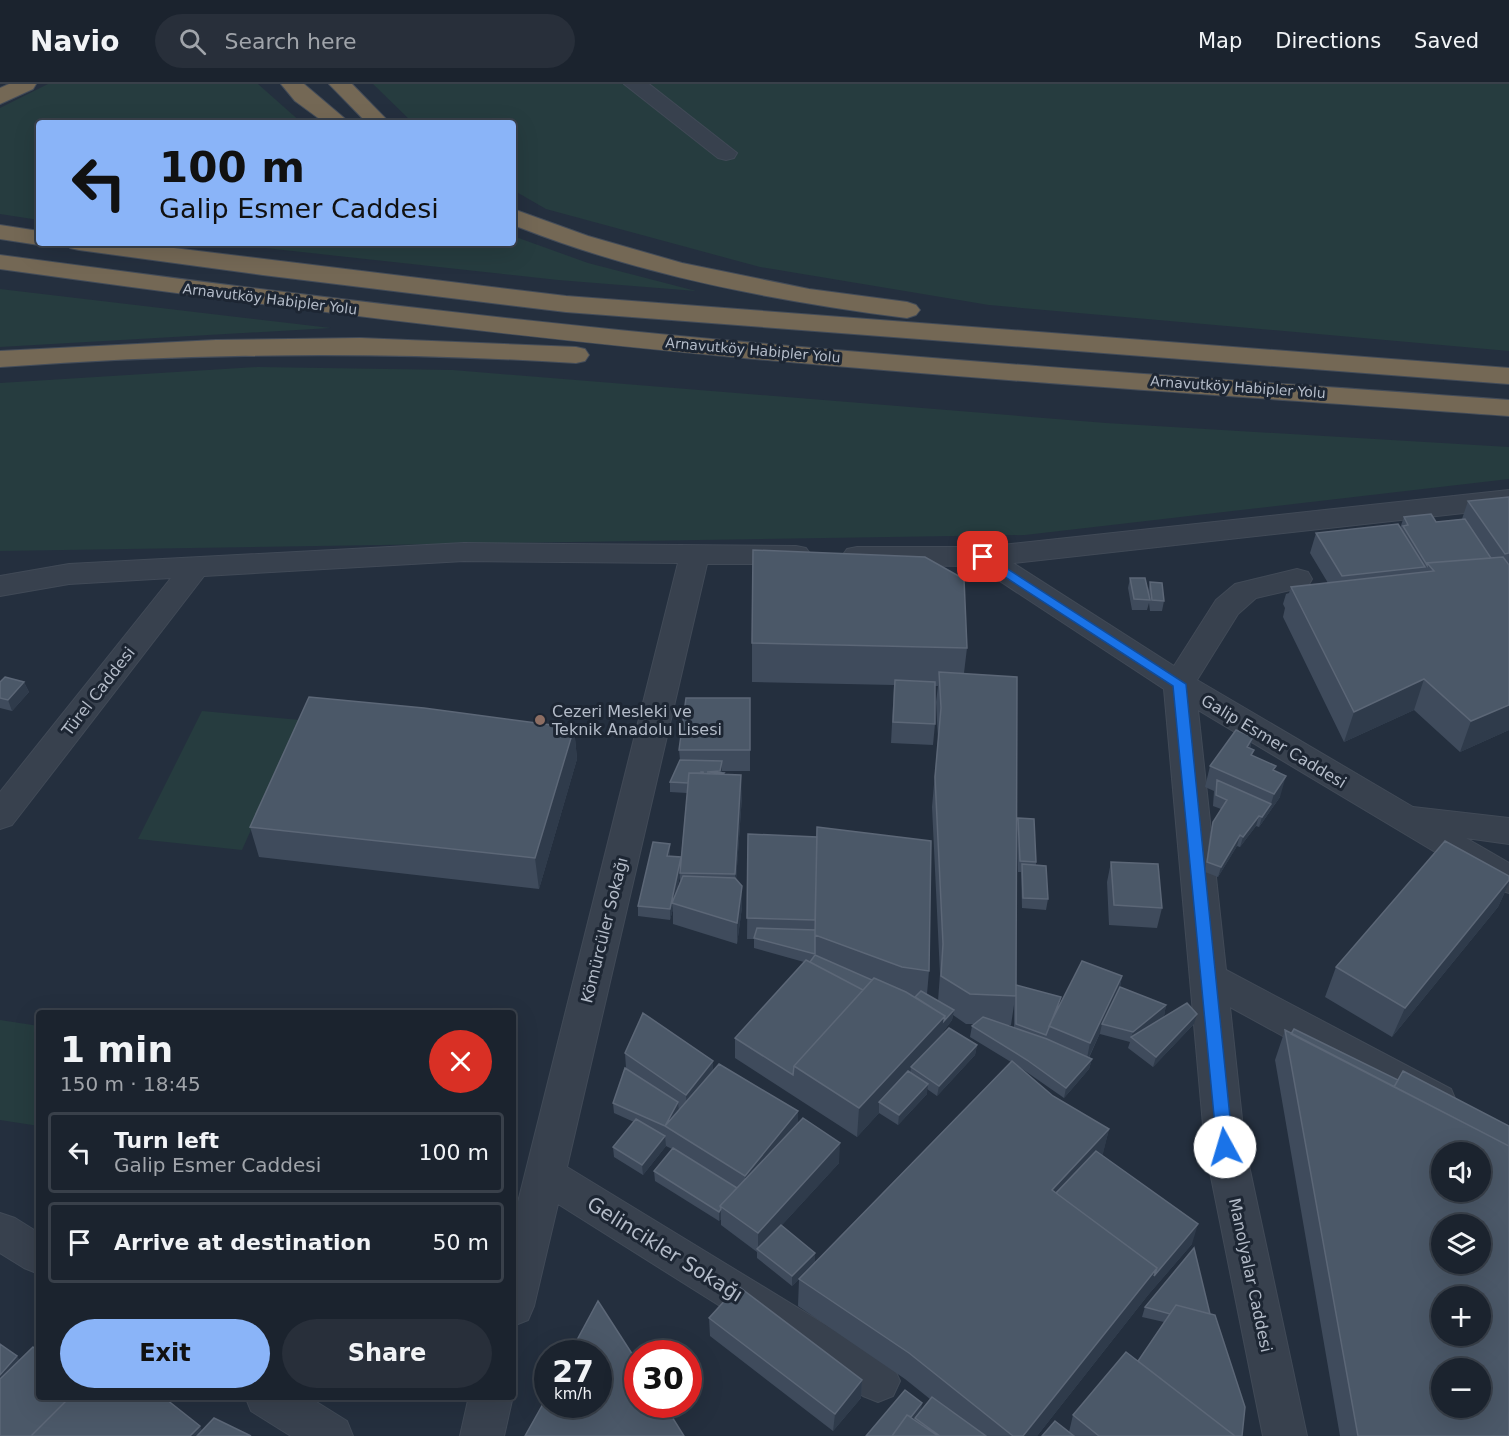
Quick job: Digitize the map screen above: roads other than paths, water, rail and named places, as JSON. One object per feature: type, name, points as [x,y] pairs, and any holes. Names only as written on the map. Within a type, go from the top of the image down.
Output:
[{"type":"highway","points":[[0,97],[25,84]]},
{"type":"highway","points":[[292,84],[303,96],[335,120]]},
{"type":"highway","points":[[340,84],[376,120]]},
{"type":"highway","points":[[524,221],[611,251],[697,274],[800,296],[985,318],[1246,337],[1332,347],[1402,368]]},
{"type":"highway","points":[[0,232],[36,238]]},
{"type":"highway","name":"Arnavutköy Habipler Yolu","points":[[101,246],[262,268],[566,304],[1509,376]]},
{"type":"highway","name":"Arnavutköy Habipler Yolu","points":[[0,262],[246,297],[560,332],[750,350],[1509,408]]},
{"type":"highway","points":[[0,359],[142,350],[270,347],[372,348],[546,352],[962,383],[1183,383]]},
{"type":"street","points":[[634,84],[726,153]]},
{"type":"street","points":[[0,586],[69,574],[464,552],[983,557],[1509,499]]},
{"type":"street","name":"Kömürcüler Sokağı","points":[[516,1294],[695,554]]},
{"type":"street","name":"Galip Esmer Caddesi","points":[[983,557],[1179,684],[1399,817],[1509,880]]},
{"type":"street","name":"Türel Caddesi","points":[[0,816],[196,566]]},
{"type":"street","points":[[1179,684],[1227,607],[1246,591],[1297,579]]},
{"type":"street","name":"Manolyalar Caddesi","points":[[1179,684],[1225,1147],[1284,1436]]},
{"type":"street","points":[[1399,817],[1509,831]]},
{"type":"street","points":[[1208,978],[1444,1105]]},
{"type":"street","name":"Gelincikler Sokağı","points":[[545,1175],[878,1381]]},
{"type":"street","points":[[0,1231],[36,1253]]},
{"type":"street","points":[[273,1400],[331,1436]]},
{"type":"street","points":[[482,1436],[490,1400]]},
{"type":"place","name":"Cezeri Mesleki ve Teknik Anadolu Lisesi","points":[[540,720]]}]
